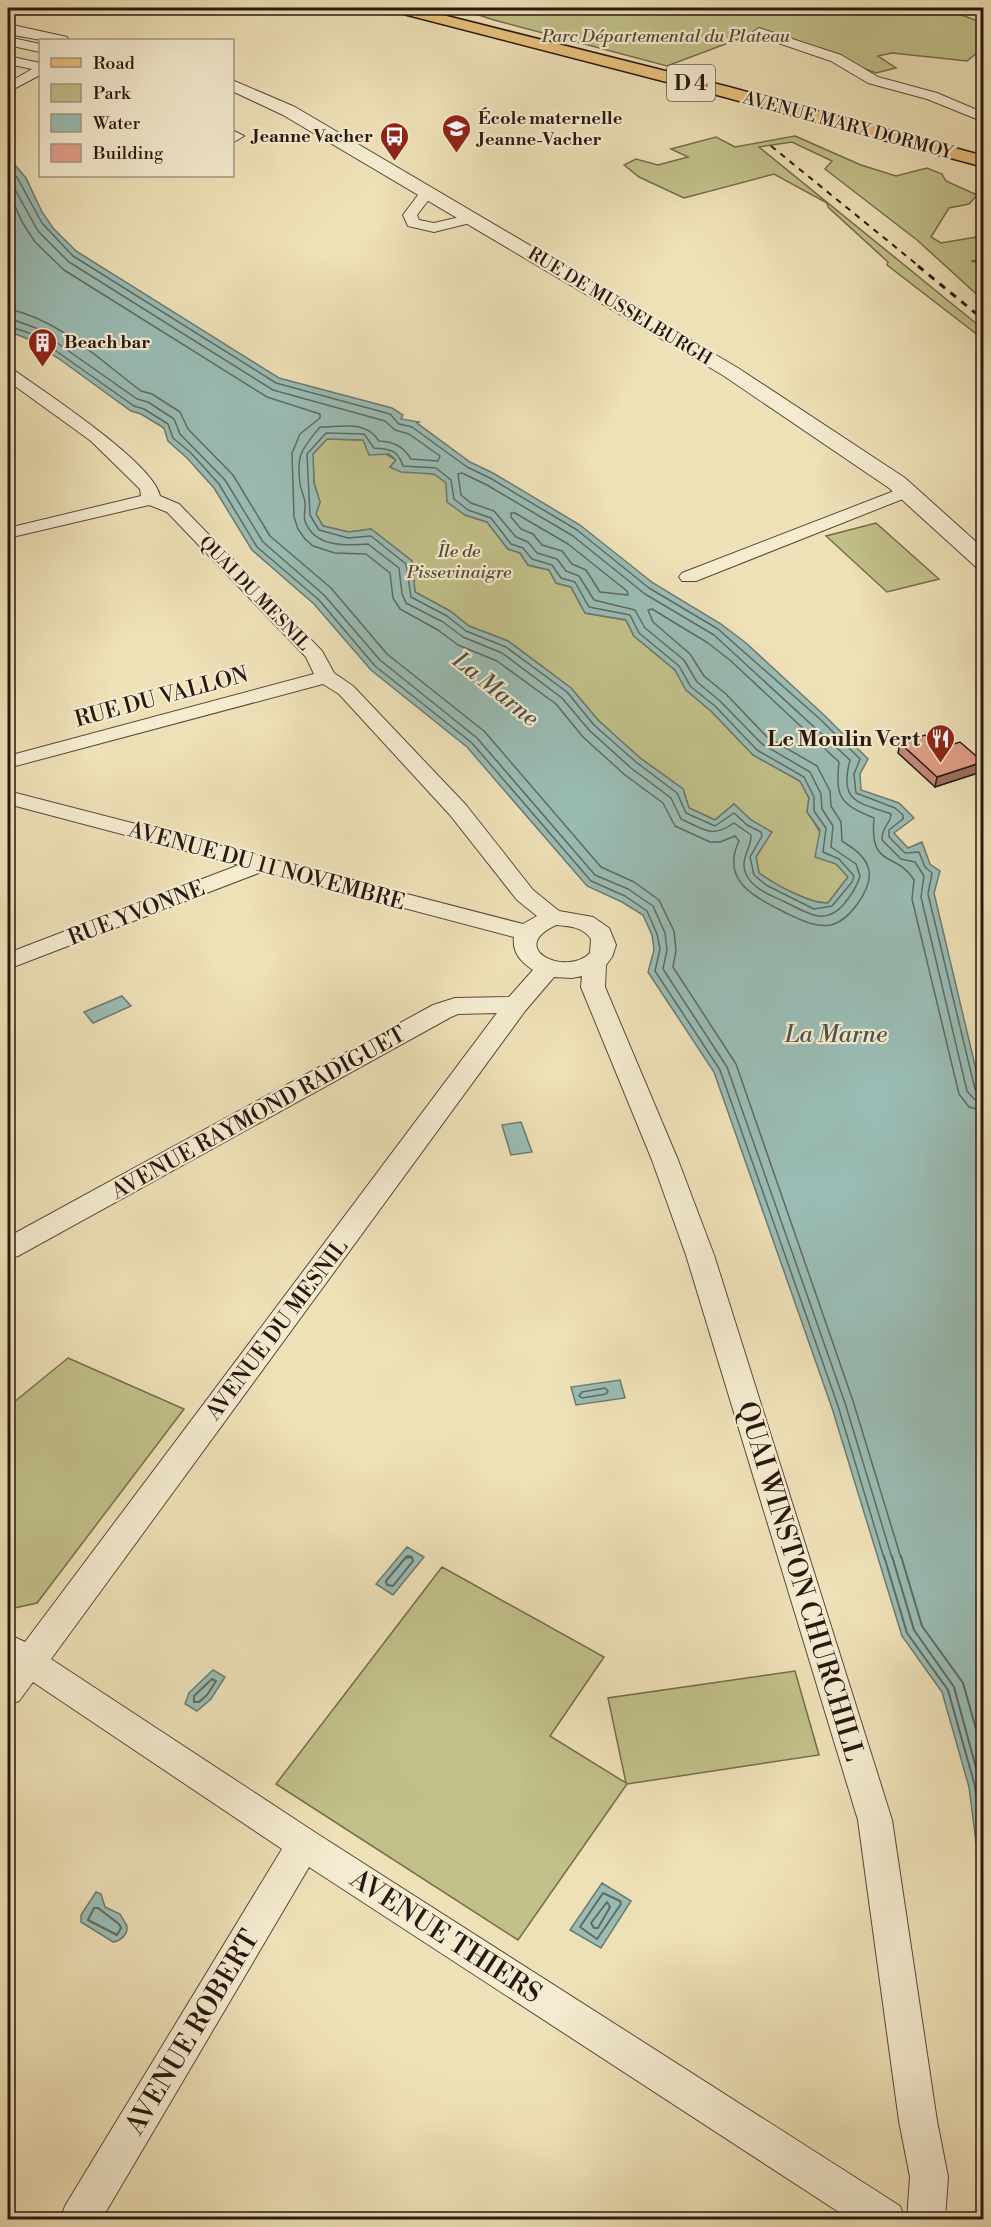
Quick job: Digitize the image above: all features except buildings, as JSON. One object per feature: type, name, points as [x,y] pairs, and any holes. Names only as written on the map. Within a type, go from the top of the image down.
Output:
[{"type":"main road","name":"AVENUE MARX DORMOY","points":[[398,8],[432,10],[984,155]]},
{"type":"main road","name":"AVENUE MARX DORMOY","points":[[432,10],[984,162]]},
{"type":"street","points":[[8,29],[56,39]]},
{"type":"street","points":[[759,32],[836,58],[873,80],[932,96],[984,118]]},
{"type":"street","points":[[8,41],[39,48]]},
{"type":"street","points":[[8,60],[39,68]]},
{"type":"street","points":[[8,87],[39,69]]},
{"type":"street","name":"RUE DE MUSSELBURGH","points":[[234,86],[289,111],[426,194],[473,218],[731,372],[907,490],[984,562]]},
{"type":"street","points":[[426,194],[410,215],[413,223],[422,227],[445,227],[473,218]]},
{"type":"street","points":[[8,374],[97,437],[149,487],[151,499],[8,533]]},
{"type":"street","points":[[689,577],[907,490]]},
{"type":"street","name":"QUAI DU MESNIL","points":[[151,499],[173,508],[315,655],[326,677],[346,690],[458,810],[525,894],[553,918]]},
{"type":"street","name":"RUE DU VALLON","points":[[8,762],[326,677]]},
{"type":"street","name":"AVENUE DU 11 NOVEMBRE","points":[[8,797],[527,933]]},
{"type":"street","name":"RUE YVONNE","points":[[8,961],[264,863]]},
{"type":"street","points":[[553,918],[579,920],[599,931],[604,939],[605,948],[602,956],[594,963],[573,970],[548,969],[529,957],[524,949],[527,933],[542,922],[553,918]]},
{"type":"street","name":"QUAI WINSTON CHURCHILL","points":[[594,963],[593,987],[665,1160],[700,1256],[875,1820],[918,2121],[929,2177],[926,2220]]},
{"type":"street","name":"AVENUE DU MESNIL","points":[[8,1691],[18,1655],[516,1005],[548,969]]},
{"type":"street","name":"AVENUE RAYMOND RADIGUET","points":[[8,1249],[442,1011],[455,1006],[516,1005]]},
{"type":"street","name":"AVENUE THIERS","points":[[18,1655],[304,1844],[886,2220]]},
{"type":"street","name":"AVENUE ROBERT","points":[[79,2220],[304,1844]]},
{"type":"green space","name":"Parc Départemental du Plateau","points":[[457,8],[915,8],[951,11],[983,23],[983,48],[967,61],[892,53],[878,56],[896,68],[876,73],[760,31],[667,66]]},
{"type":"green space","points":[[795,136],[861,165],[896,176],[927,168],[942,174],[946,181],[977,195],[969,204],[949,208],[931,237],[941,243],[983,236],[983,259],[971,261],[983,264],[983,300],[917,240],[825,169],[832,161],[792,142],[759,147],[983,329],[983,339],[887,265],[888,262],[828,207],[827,203],[774,174],[684,198],[639,177],[624,165],[636,159],[658,165],[688,157],[671,149],[716,137],[735,147]]},
{"type":"green space","name":"Île de Pissevinaigre","points":[[327,439],[363,440],[396,460],[390,467],[439,476],[456,497],[465,515],[487,522],[508,549],[520,553],[528,565],[549,570],[556,583],[571,587],[585,613],[626,620],[634,636],[675,670],[686,690],[711,711],[753,755],[800,781],[809,798],[807,812],[848,877],[828,903],[802,897],[759,873],[756,857],[771,832],[751,820],[734,804],[715,820],[689,808],[683,789],[640,758],[598,720],[571,688],[508,641],[469,626],[450,611],[415,592],[412,561],[371,529],[349,532],[323,526],[316,514],[320,502],[314,483],[313,454]]},
{"type":"green space","points":[[876,523],[939,579],[887,592],[826,536]]},
{"type":"green space","points":[[68,1358],[184,1409],[37,1603],[10,1609],[8,1608],[8,1407]]},
{"type":"green space","points":[[442,1567],[604,1657],[550,1736],[626,1783],[608,1698],[795,1671],[819,1755],[627,1784],[518,1940],[276,1784]]},
{"type":"water","name":"La Marne","points":[[8,157],[26,178],[42,212],[53,228],[76,251],[279,378],[392,408],[403,415],[401,419],[419,422],[417,423],[470,462],[493,473],[580,525],[653,583],[721,624],[746,643],[868,759],[860,774],[861,790],[899,803],[914,818],[894,833],[908,848],[922,842],[930,864],[940,871],[934,893],[983,1099],[983,1897],[969,1787],[942,1692],[902,1636],[832,1408],[714,1072],[648,972],[654,950],[652,935],[643,915],[622,902],[587,886],[467,747],[371,670],[314,604],[252,550],[214,488],[168,441],[164,428],[141,414],[131,411],[28,339],[8,331]],"holes":[[[327,439],[363,440],[369,455],[389,454],[396,460],[390,467],[401,472],[434,474],[446,483],[447,502],[465,515],[487,522],[508,549],[520,553],[528,565],[549,570],[556,583],[571,587],[585,613],[626,620],[634,636],[675,670],[686,690],[711,711],[753,755],[800,781],[809,798],[807,812],[820,830],[815,857],[836,864],[848,877],[828,903],[802,897],[759,873],[756,857],[772,832],[751,820],[734,804],[715,820],[689,808],[683,789],[640,758],[598,720],[571,688],[508,641],[469,626],[450,611],[415,592],[412,561],[371,529],[349,532],[323,526],[316,514],[320,502],[314,483],[313,454]]]},
{"type":"water","points":[[122,996],[131,1006],[93,1023],[84,1012]]},
{"type":"water","points":[[521,1122],[532,1152],[511,1155],[502,1125]]},
{"type":"water","points":[[620,1380],[625,1398],[576,1405],[571,1387]]},
{"type":"water","points":[[407,1547],[424,1557],[393,1595],[376,1584]]},
{"type":"water","points":[[213,1670],[225,1677],[211,1699],[197,1711],[185,1704],[189,1693]]},
{"type":"water","points":[[602,1883],[631,1901],[601,1948],[570,1930]]},
{"type":"water","points":[[96,1892],[101,1894],[105,1907],[120,1914],[127,1926],[125,1934],[119,1940],[113,1942],[81,1922],[81,1915]]},
{"type":"railway","points":[[771,146],[920,267]]},
{"type":"railway","points":[[918,266],[984,320]]},
{"type":"place","name":"École maternelle Jeanne-Vacher","points":[[457,154]]},
{"type":"place","name":"Jeanne Vacher","points":[[394,162]]},
{"type":"place","name":"Beach bar","points":[[43,368]]},
{"type":"place","name":"Le Moulin Vert","points":[[941,764]]}]
